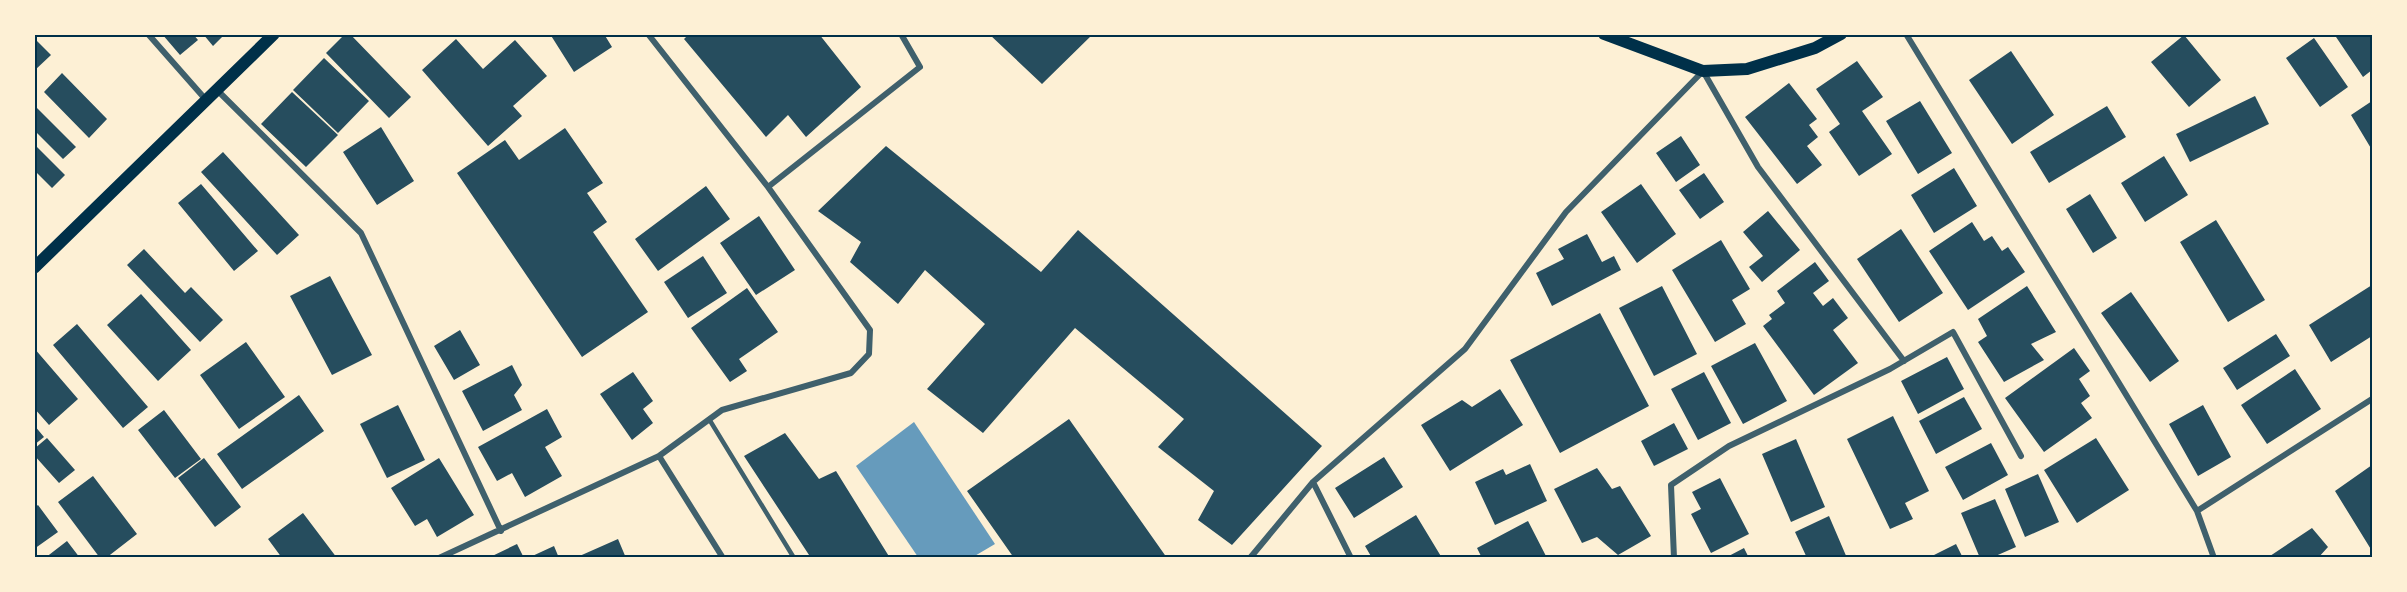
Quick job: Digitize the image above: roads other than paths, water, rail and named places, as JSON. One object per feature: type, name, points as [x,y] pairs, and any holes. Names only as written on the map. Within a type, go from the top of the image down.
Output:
[{"type":"main road","points":[[34,268],[207,102],[274,34]]},
{"type":"main road","points":[[1604,34],[1703,71],[1747,69],[1815,48],[1841,34]]},
{"type":"street","points":[[148,34],[207,102]]},
{"type":"street","points":[[439,558],[659,456],[722,410],[851,373],[869,354],[870,330],[768,187],[648,34]]},
{"type":"street","points":[[768,187],[920,66],[900,34]]},
{"type":"street","points":[[1906,34],[2197,512],[2214,558]]},
{"type":"street","points":[[1250,558],[1313,482],[1465,350],[1566,212],[1703,71],[1758,167],[1904,361]]},
{"type":"street","points":[[218,91],[361,232],[501,531]]},
{"type":"street","points":[[1674,558],[1671,485],[1729,446],[1904,361],[1953,332],[2021,456]]},
{"type":"street","points":[[2197,512],[2373,399]]},
{"type":"street","points":[[659,456],[723,558]]},
{"type":"street","points":[[1313,482],[1351,558]]},
{"type":"lane","points":[[709,419],[794,558]]},
{"type":"water","points":[[914,422],[995,544],[973,557],[918,557],[856,466]]}]
